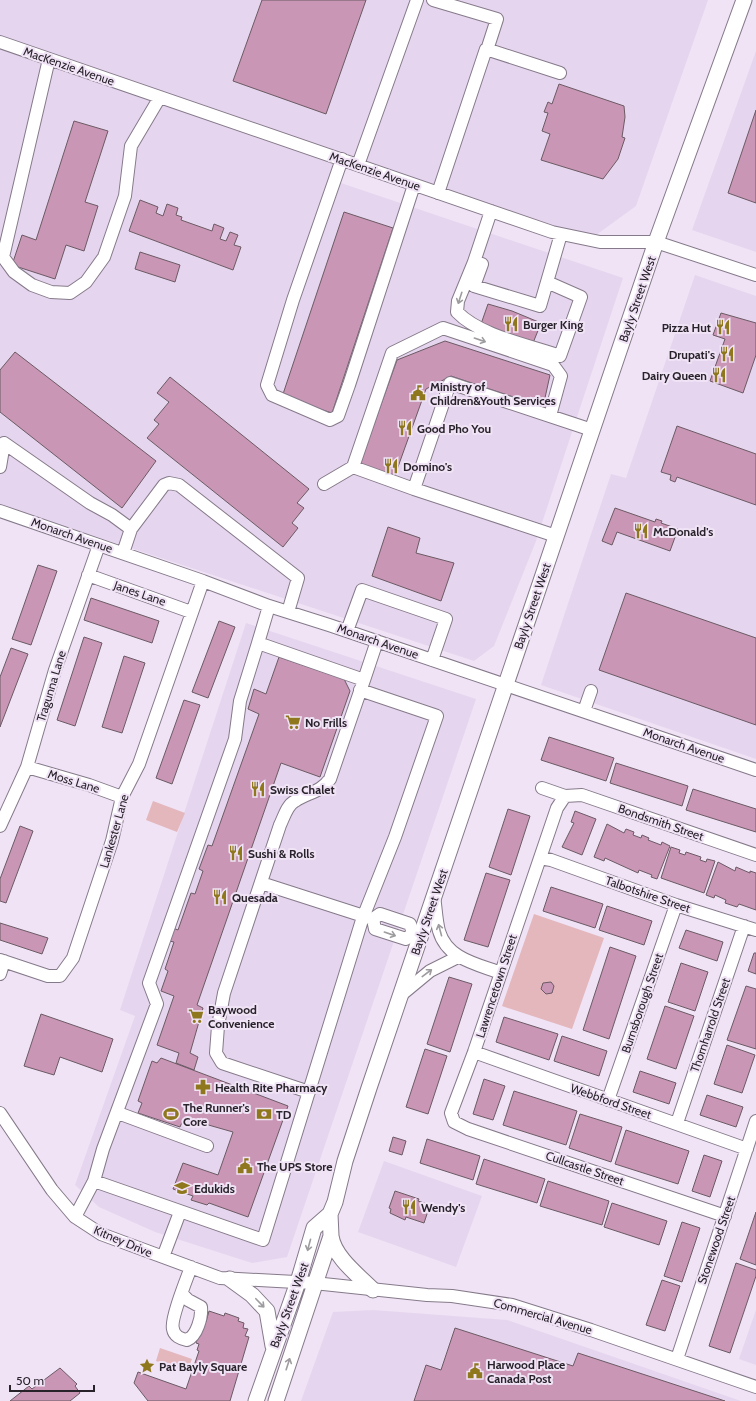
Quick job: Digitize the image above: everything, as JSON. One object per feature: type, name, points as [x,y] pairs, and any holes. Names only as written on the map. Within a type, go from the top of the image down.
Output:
[{"type":"main road","name":"Bayly Street West","points":[[276,1401],[314,1283],[331,1236],[330,1214],[335,1202],[347,1155],[400,995],[417,934],[434,897],[656,242],[744,0]]},
{"type":"main road","name":"Bayly Street West","points":[[256,1401],[298,1282],[314,1228],[330,1214]]},
{"type":"main road","points":[[331,1236],[332,1242],[347,1264],[373,1290]]},
{"type":"main road","points":[[230,1279],[252,1295],[267,1311],[274,1347]]},
{"type":"street","points":[[358,165],[417,0]]},
{"type":"street","points":[[433,0],[497,19],[438,193]]},
{"type":"street","name":"MacKenzie Avenue","points":[[0,42],[561,234],[600,242],[656,242],[756,275]]},
{"type":"street","points":[[487,50],[560,73]]},
{"type":"street","points":[[49,59],[1,256],[14,272],[32,285],[51,292],[70,293],[86,282],[104,257],[125,196],[131,146],[160,97]]},
{"type":"street","points":[[342,159],[293,300],[267,386],[272,396],[330,420],[338,416],[414,184]]},
{"type":"street","points":[[491,211],[474,262],[458,301],[457,312],[476,326],[560,356],[582,297],[547,282]]},
{"type":"street","points":[[474,262],[482,264],[474,286],[540,306],[561,234]]},
{"type":"street","points":[[324,484],[352,467],[392,353],[443,328],[552,365],[561,376],[550,416]]},
{"type":"street","points":[[414,489],[450,383],[592,430]]},
{"type":"street","points":[[0,467],[4,443],[90,503],[112,515],[130,529]]},
{"type":"street","points":[[352,467],[556,536]]},
{"type":"street","points":[[123,553],[130,529],[164,485],[169,483],[179,485],[298,578],[288,612]]},
{"type":"street","name":"Monarch Avenue","points":[[0,511],[203,581],[269,606],[377,641],[756,770]]},
{"type":"street","name":"Tragunna Lane","points":[[0,826],[27,767],[55,670],[99,545]]},
{"type":"street","name":"Janes Lane","points":[[88,575],[191,612]]},
{"type":"street","name":"Lankester Lane","points":[[2,960],[48,976],[60,976],[73,958],[112,841],[122,797],[139,764],[203,581]]},
{"type":"street","points":[[347,631],[362,590],[446,619],[432,660]]},
{"type":"street","points":[[75,1217],[94,1181],[103,1149],[118,1113],[158,1004],[149,983],[235,739],[240,701],[269,606]]},
{"type":"street","points":[[309,1092],[222,1064],[216,1053],[218,1026],[224,993],[285,813],[294,801],[324,788],[330,779],[377,641]]},
{"type":"street","points":[[94,1181],[263,1240],[309,1092],[437,716],[258,643]]},
{"type":"street","points":[[584,711],[591,691]]},
{"type":"street","name":"Moss Lane","points":[[27,767],[89,785],[122,797]]},
{"type":"street","name":"Bondsmith Street","points":[[542,788],[565,796],[582,796],[756,855]]},
{"type":"street","points":[[540,858],[557,808],[565,796]]},
{"type":"street","name":"Talbotshire Street","points":[[540,858],[551,860],[676,905],[756,930]]},
{"type":"street","name":"Lawrencetown Street","points":[[450,1113],[474,1052],[540,858]]},
{"type":"street","points":[[261,884],[368,918],[375,929],[406,940],[417,934]]},
{"type":"street","points":[[434,897],[439,931],[445,944],[458,957],[501,972]]},
{"type":"street","name":"Burnsborough Street","points":[[608,1100],[676,905]]},
{"type":"street","name":"Thornharrold Street","points":[[677,1123],[744,926]]},
{"type":"street","points":[[400,995],[430,971],[458,957]]},
{"type":"street","points":[[0,974],[2,960]]},
{"type":"street","name":"Webbford Street","points":[[474,1052],[747,1149]]},
{"type":"street","name":"Kitney Drive","points":[[0,1113],[52,1190],[75,1217],[101,1234],[220,1278],[298,1282]]},
{"type":"street","points":[[118,1113],[208,1146]]},
{"type":"street","name":"Cullcastle Street","points":[[450,1113],[454,1122],[468,1128],[724,1216]]},
{"type":"street","name":"Stonewood Street","points":[[677,1359],[756,1122]]},
{"type":"street","points":[[163,1257],[180,1212]]},
{"type":"street","points":[[182,1294],[191,1267]]},
{"type":"street","name":"Commercial Avenue","points":[[298,1282],[427,1295],[452,1296],[512,1305],[677,1359],[756,1387]]},
{"type":"shaded area","points":[[0,0],[708,0],[636,206],[596,235],[560,229],[343,153],[335,181],[623,278],[536,541],[494,646],[474,661],[0,505]]},
{"type":"shaded area","points":[[756,51],[756,252],[692,230]]},
{"type":"shaded area","points":[[695,275],[756,296],[756,759],[541,685],[611,474],[626,478]]},
{"type":"shaded area","points":[[246,623],[476,699],[287,1257],[252,1263],[155,1232],[99,1207],[75,1185],[135,1016],[120,1010]]},
{"type":"shaded area","points":[[153,801],[185,813],[177,832],[146,820]]},
{"type":"shaded area","points":[[534,914],[604,938],[572,1029],[502,1006]]},
{"type":"shaded area","points":[[384,1161],[482,1196],[456,1267],[358,1232]]},
{"type":"shaded area","points":[[373,1310],[507,1320],[741,1401],[301,1401],[333,1312]]},
{"type":"shaded area","points":[[756,1310],[756,1365],[739,1359]]},
{"type":"shaded area","points":[[160,1348],[192,1359],[187,1372],[156,1361]]},
{"type":"building","points":[[262,0],[366,0],[326,114],[233,81]]},
{"type":"building","points":[[559,84],[624,106],[625,117],[622,137],[625,138],[618,159],[603,179],[541,160],[550,134],[542,131],[548,113],[544,112],[548,102],[552,104]]},
{"type":"building","points":[[756,110],[756,203],[728,193]]},
{"type":"building","points":[[74,121],[108,131],[85,202],[98,206],[84,251],[66,245],[55,279],[12,265],[22,235],[36,240]]},
{"type":"building","points":[[140,200],[158,207],[156,213],[163,216],[167,204],[178,208],[176,215],[182,217],[181,220],[212,231],[214,224],[224,228],[220,239],[226,241],[230,232],[238,235],[234,245],[241,247],[233,270],[129,231]]},
{"type":"building","points":[[344,212],[393,228],[332,413],[282,397]]},
{"type":"building","points":[[140,252],[180,265],[175,282],[135,269]]},
{"type":"building","name":"Burger King","points":[[488,304],[512,311],[541,323],[533,343],[481,324]]},
{"type":"building","points":[[721,313],[756,323],[756,355],[743,393],[710,381],[725,339],[713,335]]},
{"type":"building","points":[[445,341],[550,375],[543,407],[451,376],[426,389],[394,478],[359,466],[397,360]]},
{"type":"building","points":[[15,352],[156,461],[122,508],[0,412],[0,370]]},
{"type":"building","points":[[170,377],[309,489],[297,503],[304,508],[292,523],[298,528],[283,547],[147,438],[159,424],[154,420],[169,402],[157,393]]},
{"type":"building","points":[[677,426],[756,454],[756,505],[677,477],[675,482],[670,480],[671,475],[661,472]]},
{"type":"building","name":"McDonald's","points":[[615,508],[655,522],[656,519],[662,521],[661,523],[678,529],[670,551],[617,532],[612,545],[602,541]]},
{"type":"building","points":[[388,527],[420,538],[416,553],[454,563],[441,601],[372,576]]},
{"type":"building","points":[[38,565],[57,571],[31,645],[12,639]]},
{"type":"building","points":[[626,593],[756,638],[756,725],[599,670]]},
{"type":"building","points":[[91,598],[159,621],[152,643],[84,620]]},
{"type":"building","points":[[219,621],[235,627],[208,698],[192,692]]},
{"type":"building","points":[[84,637],[102,643],[75,726],[57,720]]},
{"type":"building","points":[[11,648],[28,654],[0,727],[0,677]]},
{"type":"building","points":[[124,656],[145,663],[122,733],[102,727]]},
{"type":"building","points":[[279,657],[344,679],[350,691],[320,777],[281,763],[197,1005],[203,1008],[190,1053],[198,1057],[194,1070],[176,1063],[179,1053],[157,1045],[174,996],[161,991],[168,971],[165,969],[174,942],[169,941],[173,928],[178,930],[191,893],[195,894],[203,871],[199,869],[208,845],[212,846],[259,714],[248,709],[254,689],[266,694]]},
{"type":"building","points":[[184,700],[200,705],[172,784],[156,778]]},
{"type":"building","points":[[549,737],[614,758],[606,781],[541,760]]},
{"type":"building","points":[[616,763],[688,786],[682,806],[610,783]]},
{"type":"building","points":[[693,789],[756,809],[756,832],[686,810]]},
{"type":"building","points":[[508,809],[530,816],[511,875],[489,867]]},
{"type":"building","points":[[575,811],[596,819],[582,855],[562,847],[574,823],[571,822]]},
{"type":"building","points":[[607,824],[624,833],[626,829],[634,832],[633,835],[641,838],[642,835],[649,838],[648,840],[661,845],[662,842],[670,846],[657,879],[651,877],[652,875],[639,870],[638,873],[605,858],[604,861],[594,857]]},
{"type":"building","points":[[20,826],[33,831],[6,903],[0,901],[0,879]]},
{"type":"building","points":[[671,847],[680,850],[679,853],[685,855],[686,852],[701,857],[700,860],[706,862],[707,859],[715,861],[704,893],[661,878]]},
{"type":"building","points":[[718,862],[735,871],[736,867],[750,873],[750,871],[756,873],[756,910],[739,904],[737,907],[725,903],[726,900],[715,895],[714,898],[706,895]]},
{"type":"building","points":[[486,873],[510,880],[488,947],[464,940]]},
{"type":"building","points":[[551,887],[603,904],[595,928],[543,911]]},
{"type":"building","points":[[607,906],[652,921],[644,945],[599,930]]},
{"type":"building","points":[[0,923],[48,938],[42,954],[0,940]]},
{"type":"building","points":[[686,930],[723,942],[717,961],[679,948]]},
{"type":"building","points":[[610,947],[636,956],[609,1039],[583,1030]]},
{"type":"building","points":[[754,953],[756,953],[756,974],[748,971]]},
{"type":"building","points":[[681,963],[708,972],[695,1011],[668,1002]]},
{"type":"building","points":[[449,977],[472,984],[450,1052],[427,1044]]},
{"type":"building","points":[[551,982],[554,986],[552,993],[546,994],[541,989],[543,983]]},
{"type":"building","points":[[746,986],[756,989],[756,1049],[727,1040]]},
{"type":"building","points":[[665,1006],[694,1016],[676,1069],[647,1059]]},
{"type":"building","points":[[41,1014],[113,1039],[102,1072],[60,1057],[54,1075],[24,1066]]},
{"type":"building","points":[[504,1017],[558,1034],[549,1060],[496,1042]]},
{"type":"building","points":[[562,1036],[607,1051],[599,1076],[554,1061]]},
{"type":"building","points":[[727,1045],[755,1055],[742,1093],[714,1084]]},
{"type":"building","points":[[425,1049],[447,1056],[428,1114],[406,1107]]},
{"type":"building","points":[[161,1058],[288,1106],[248,1217],[209,1203],[207,1205],[191,1200],[193,1196],[173,1189],[183,1163],[218,1175],[233,1132],[184,1118],[180,1127],[138,1113],[142,1103],[138,1101],[152,1061],[157,1063]]},
{"type":"building","points":[[640,1071],[676,1083],[669,1104],[633,1092]]},
{"type":"building","points":[[484,1079],[505,1086],[493,1120],[473,1114]]},
{"type":"building","points":[[514,1091],[577,1111],[566,1145],[503,1125]]},
{"type":"building","points":[[707,1095],[743,1107],[736,1127],[700,1115]]},
{"type":"building","points":[[580,1114],[622,1127],[611,1162],[569,1148]]},
{"type":"building","points":[[626,1130],[689,1151],[678,1184],[615,1164]]},
{"type":"building","points":[[393,1137],[406,1141],[402,1155],[389,1151]]},
{"type":"building","points":[[427,1139],[480,1156],[473,1180],[420,1163]]},
{"type":"building","points":[[704,1155],[722,1161],[710,1197],[692,1191]]},
{"type":"building","points":[[484,1159],[545,1179],[537,1203],[476,1184]]},
{"type":"building","points":[[548,1181],[609,1201],[602,1225],[540,1206]]},
{"type":"building","name":"Wendy's","points":[[395,1191],[419,1199],[418,1201],[430,1205],[424,1223],[406,1217],[405,1220],[390,1213],[391,1209],[389,1208]]},
{"type":"building","points":[[612,1203],[667,1221],[659,1245],[604,1227]]},
{"type":"building","points":[[756,1212],[756,1265],[740,1259]]},
{"type":"building","points":[[682,1222],[700,1228],[682,1282],[664,1276]]},
{"type":"building","points":[[736,1263],[756,1270],[756,1276],[730,1353],[709,1346]]},
{"type":"building","points":[[662,1280],[680,1286],[665,1331],[646,1325]]},
{"type":"building","points":[[209,1311],[224,1316],[225,1313],[239,1318],[238,1321],[244,1323],[243,1328],[248,1329],[245,1336],[249,1337],[230,1401],[148,1401],[134,1383],[138,1372],[186,1389],[199,1351],[197,1350],[199,1344],[196,1343],[202,1321],[206,1322]]},
{"type":"building","points":[[455,1328],[573,1366],[578,1353],[725,1401],[414,1401],[426,1365],[441,1370]]},
{"type":"building","points":[[60,1368],[77,1384],[75,1386],[80,1393],[70,1401],[10,1401],[29,1386],[32,1389]]},
{"type":"place","name":"Burger King","points":[[511,324]]},
{"type":"place","name":"Pizza Hut","points":[[723,327]]},
{"type":"place","name":"Drupati's","points":[[727,354]]},
{"type":"place","name":"Dairy Queen","points":[[719,375]]},
{"type":"place","name":"Ministry of Children&Youth Services","points":[[418,393]]},
{"type":"place","name":"Good Pho You","points":[[405,428]]},
{"type":"place","name":"Domino's","points":[[391,466]]},
{"type":"place","name":"McDonald's","points":[[641,531]]},
{"type":"place","name":"No Frills","points":[[293,722]]},
{"type":"place","name":"Swiss Chalet","points":[[258,789]]},
{"type":"place","name":"Sushi & Rolls","points":[[236,853]]},
{"type":"place","name":"Quesada","points":[[220,897]]},
{"type":"place","name":"Baywood Convenience","points":[[196,1016]]},
{"type":"place","name":"Health Rite Pharmacy","points":[[203,1087]]},
{"type":"place","name":"The Runner's Core","points":[[171,1114]]},
{"type":"place","name":"TD","points":[[264,1114]]},
{"type":"place","name":"The UPS Store","points":[[245,1166]]},
{"type":"place","name":"Edukids","points":[[182,1188]]},
{"type":"place","name":"Wendy's","points":[[409,1207]]},
{"type":"place","name":"Pat Bayly Square","points":[[147,1366]]},
{"type":"place","name":"Harwood Place Canada Post","points":[[475,1371]]}]
